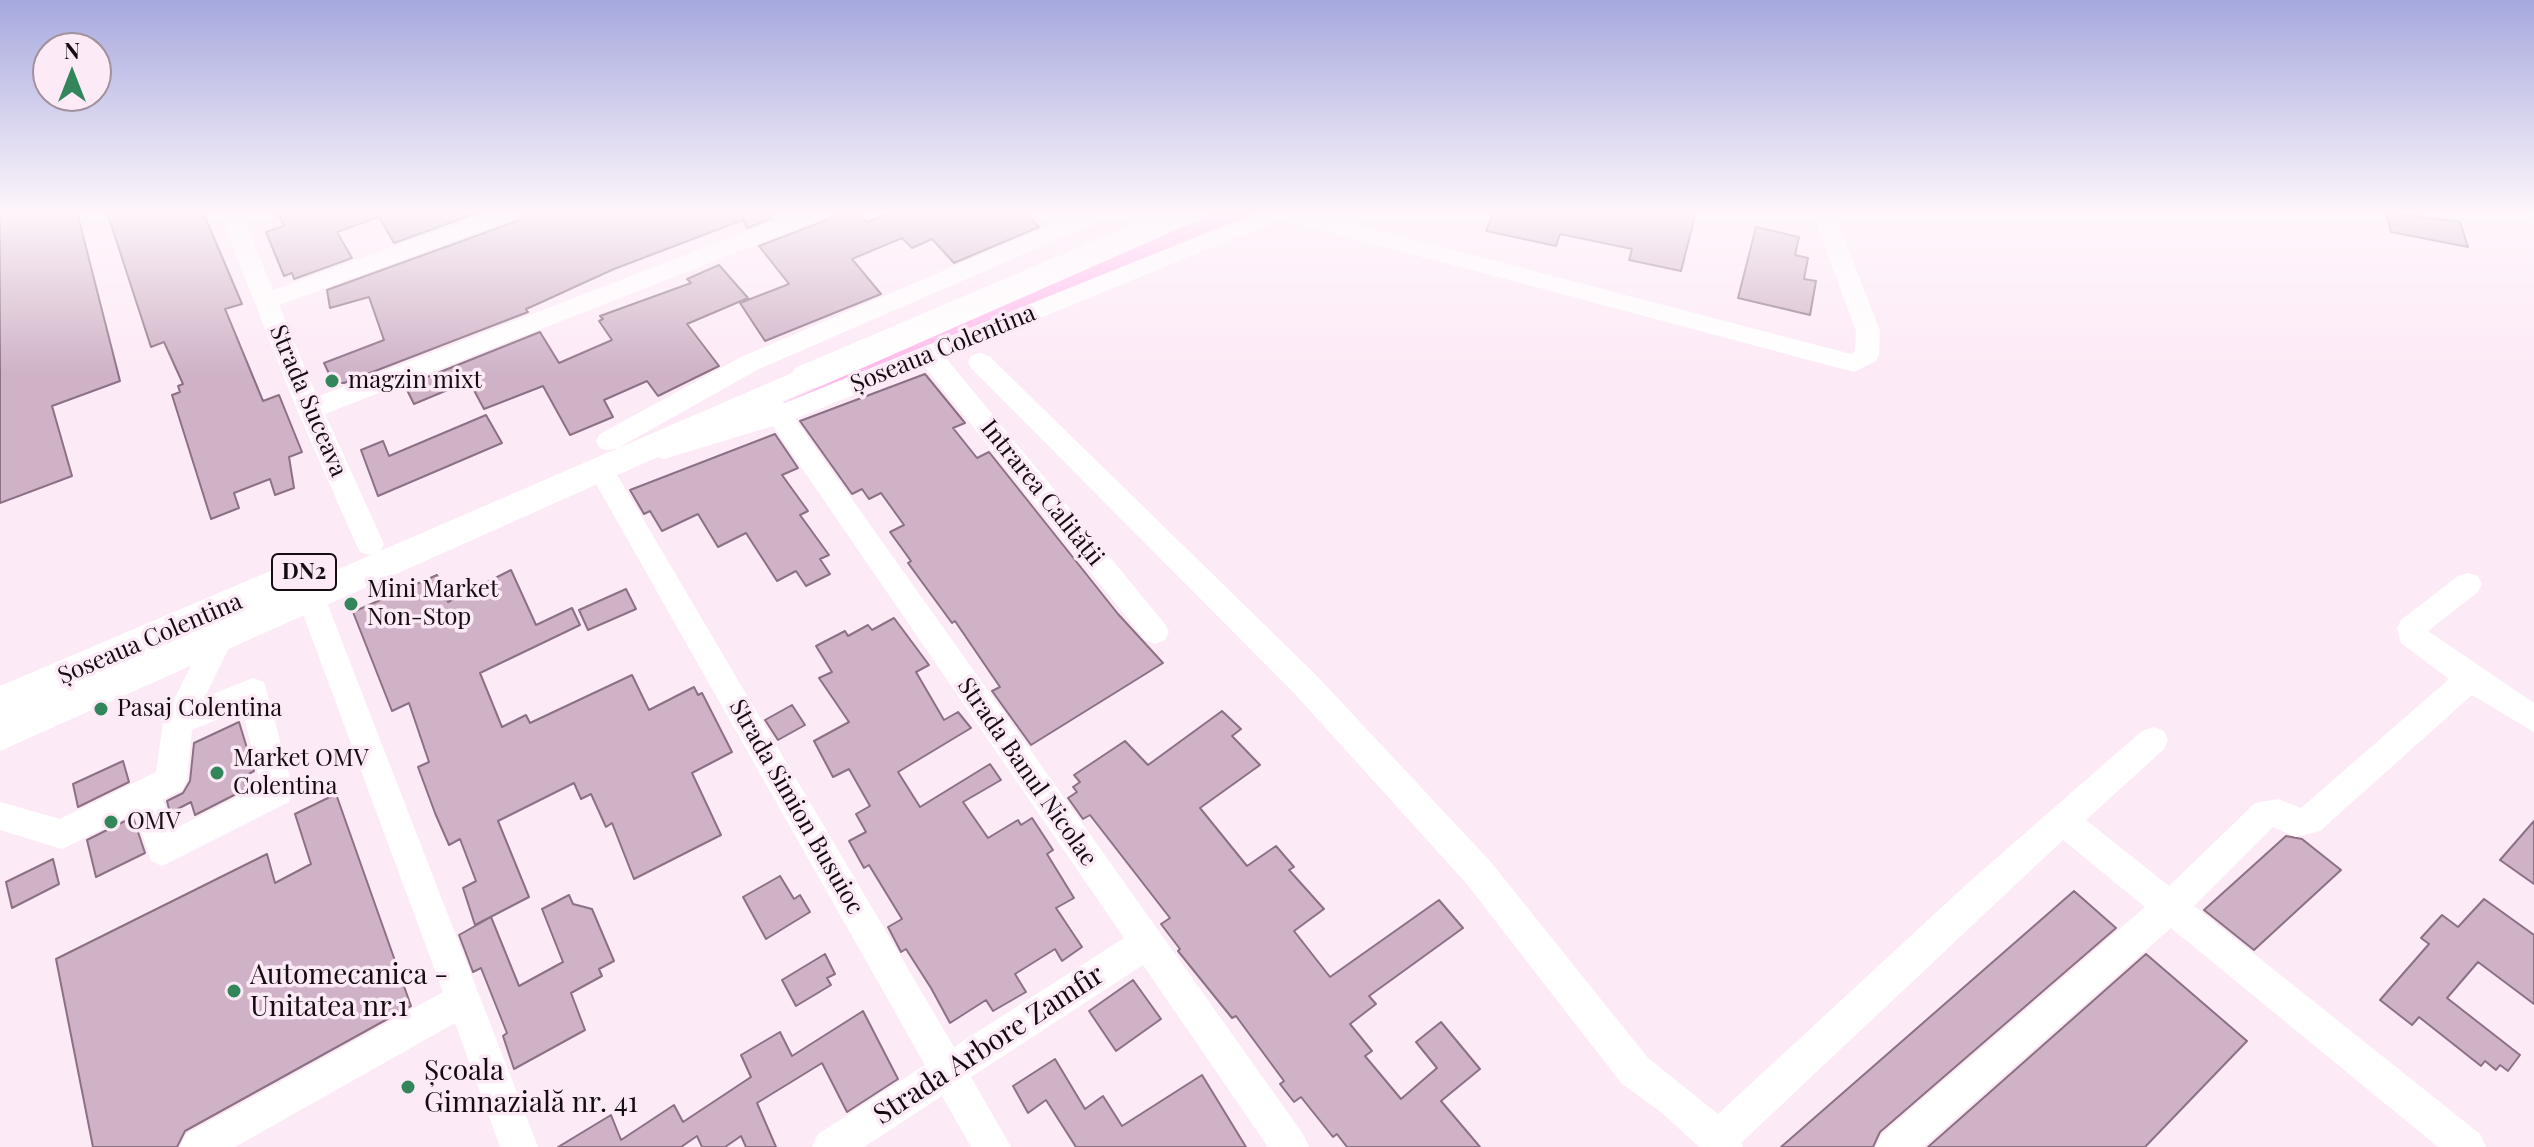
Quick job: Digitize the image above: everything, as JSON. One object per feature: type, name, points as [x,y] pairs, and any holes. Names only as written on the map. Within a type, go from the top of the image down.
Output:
[{"type":"highway","name":"DN2","points":[[801,369],[1030,266]]},
{"type":"highway","name":"DN2","points":[[801,369],[1057,266]]},
{"type":"main road","name":"Șoseaua Colentina","points":[[0,734],[310,595],[604,454],[801,369]]},
{"type":"main road","name":"Șoseaua Colentina","points":[[0,703],[370,544],[604,454],[771,406],[801,369]]},
{"type":"street","name":"Strada Suceava","points":[[254,266],[310,410],[370,544]]},
{"type":"street","points":[[266,301],[364,266]]},
{"type":"street","points":[[310,410],[681,266]]},
{"type":"street","name":"Șoseaua Colentina","points":[[604,454],[750,363],[977,266]]},
{"type":"street","name":"Șoseaua Colentina","points":[[771,406],[929,355],[1148,266]]},
{"type":"street","points":[[1483,266],[1854,363],[1867,355],[1868,331],[1843,266]]},
{"type":"street","name":"Intrarea Calității","points":[[929,355],[1155,632]]},
{"type":"street","points":[[980,362],[1304,683],[1478,872],[1635,1071],[1674,1099],[1721,1143],[1980,894],[2065,822],[2153,740]]},
{"type":"street","name":"Strada Banul Nicolae","points":[[771,406],[1290,1147]]},
{"type":"street","name":"Strada Simion Busuioc","points":[[604,454],[992,1147]]},
{"type":"street","points":[[2468,584],[2411,628],[2418,643],[2534,719]]},
{"type":"street","points":[[310,595],[519,1147]]},
{"type":"street","points":[[0,816],[62,834],[171,780],[178,722],[219,637]]},
{"type":"street","points":[[1895,1147],[2170,907],[2266,813],[2278,813],[2296,823],[2309,821],[2470,678]]},
{"type":"street","points":[[145,793],[162,851],[278,792],[253,691],[178,722]]},
{"type":"street","points":[[2065,822],[2467,1147]]},
{"type":"street","name":"Strada Arbore Zamfir","points":[[831,1147],[1146,943]]},
{"type":"street","points":[[199,1147],[462,1000]]},
{"type":"shaded area","points":[[1092,266],[1137,266],[789,407],[783,403]]},
{"type":"building","points":[[0,266],[91,266],[120,381],[52,406],[72,476],[0,503]]},
{"type":"building","points":[[124,266],[226,266],[242,304],[225,309],[263,401],[279,395],[302,452],[289,457],[294,488],[275,495],[270,479],[234,493],[239,508],[211,519],[172,395],[180,392],[178,386],[183,384],[164,342],[151,347]]},
{"type":"building","points":[[280,266],[331,266],[294,279],[292,273],[284,276]]},
{"type":"building","points":[[394,266],[623,266],[526,309],[528,312],[344,383],[333,382],[324,363],[384,340],[369,297],[330,308],[327,290]]},
{"type":"building","points":[[719,266],[748,298],[687,324],[719,366],[658,396],[647,381],[604,400],[613,417],[570,435],[543,386],[484,409],[469,381],[414,404],[405,386],[540,332],[559,363],[612,340],[599,321],[603,319],[600,316],[691,283],[687,279]]},
{"type":"building","points":[[774,266],[857,266],[881,294],[765,341],[740,303],[789,284]]},
{"type":"building","points":[[1655,266],[1682,266],[1681,271]]},
{"type":"building","points":[[1746,266],[1807,266],[1804,279],[1816,281],[1810,315],[1738,298]]},
{"type":"building","points":[[925,374],[965,423],[953,428],[977,458],[989,452],[1118,614],[1163,663],[1031,745],[992,691],[1000,687],[955,621],[952,623],[908,563],[911,561],[890,532],[904,525],[881,493],[869,499],[862,489],[852,494],[800,421]]},
{"type":"building","points":[[486,415],[502,443],[378,496],[361,450],[383,441],[389,456]]},
{"type":"building","points":[[775,434],[798,468],[782,475],[808,511],[800,515],[829,555],[820,559],[830,574],[806,586],[796,571],[777,581],[746,533],[718,547],[698,514],[662,531],[650,511],[644,514],[630,490]]},
{"type":"building","points":[[511,570],[536,625],[572,608],[580,625],[480,673],[502,727],[526,715],[530,723],[632,675],[649,710],[694,687],[698,695],[702,693],[732,752],[692,773],[721,835],[634,879],[612,823],[606,827],[591,794],[581,799],[574,783],[498,821],[529,897],[475,925],[463,888],[476,881],[460,839],[449,845],[435,813],[418,767],[429,762],[409,703],[392,711],[353,612],[437,575],[448,602]]},
{"type":"building","points":[[626,589],[636,609],[588,630],[579,610]]},
{"type":"building","points":[[894,618],[929,665],[916,672],[944,720],[958,712],[971,728],[898,772],[920,807],[990,764],[1001,780],[963,802],[988,838],[1018,820],[1021,825],[1032,818],[1053,850],[1047,854],[1074,898],[1056,908],[1082,947],[1062,961],[1055,949],[1015,974],[1026,992],[993,1011],[986,1000],[950,1023],[906,949],[901,952],[888,927],[902,919],[869,865],[864,868],[849,841],[866,832],[856,814],[870,806],[849,769],[833,777],[814,741],[849,722],[819,678],[832,672],[816,646],[845,631],[848,636],[868,625],[872,630]]},
{"type":"building","points":[[792,705],[805,725],[778,740],[765,720]]},
{"type":"building","points":[[1222,711],[1241,729],[1232,736],[1260,765],[1200,808],[1247,866],[1276,846],[1294,867],[1289,870],[1324,909],[1294,931],[1330,977],[1439,900],[1463,928],[1369,996],[1376,1004],[1350,1024],[1372,1051],[1365,1056],[1401,1099],[1437,1068],[1416,1042],[1441,1022],[1480,1069],[1441,1101],[1480,1147],[1347,1147],[1337,1134],[1333,1137],[1301,1097],[1294,1102],[1280,1084],[1284,1081],[1236,1016],[1232,1018],[1178,951],[1180,949],[1161,924],[1170,918],[1090,815],[1083,819],[1068,798],[1077,792],[1073,787],[1080,782],[1074,775],[1125,741],[1148,765]]},
{"type":"building","name":"Market OMV Colentina","points":[[239,722],[254,771],[243,777],[246,789],[195,815],[191,802],[170,813],[167,801],[183,793],[190,781],[194,743]]},
{"type":"building","points":[[123,761],[129,782],[78,807],[73,784]]},
{"type":"building","name":"Automecanica - Unitatea nr.1","points":[[336,794],[411,1006],[185,1131],[177,1147],[93,1147],[56,959],[267,854],[275,883],[311,864],[295,814]]},
{"type":"building","points":[[133,817],[145,853],[96,877],[87,840]]},
{"type":"building","points":[[2534,821],[2534,884],[2500,860]]},
{"type":"building","points":[[2286,836],[2302,839],[2341,870],[2254,950],[2204,910]]},
{"type":"building","points":[[53,859],[59,884],[12,908],[6,882]]},
{"type":"building","points":[[780,876],[794,899],[800,895],[810,912],[766,939],[743,897]]},
{"type":"building","points":[[2074,891],[2116,928],[1880,1132],[1873,1147],[1781,1147]]},
{"type":"building","points":[[569,895],[573,904],[592,909],[614,961],[599,969],[602,976],[571,993],[585,1030],[514,1069],[503,1036],[507,1033],[481,968],[473,972],[459,935],[491,917],[519,986],[563,962],[542,909]]},
{"type":"building","points":[[2484,899],[2534,935],[2534,1004],[2478,962],[2447,998],[2520,1055],[2508,1071],[2500,1065],[2496,1070],[2485,1061],[2481,1066],[2419,1017],[2412,1025],[2380,1000],[2429,944],[2421,938],[2442,915],[2458,927]]},
{"type":"building","points":[[825,954],[835,974],[827,978],[831,985],[796,1006],[782,980]]},
{"type":"building","points":[[2146,954],[2247,1041],[2145,1147],[1928,1147]]},
{"type":"building","points":[[1133,980],[1161,1019],[1116,1051],[1089,1011]]},
{"type":"building","points":[[863,1011],[898,1079],[847,1112],[822,1063],[757,1103],[776,1147],[746,1147],[741,1136],[725,1147],[702,1147],[697,1136],[681,1147],[558,1147],[611,1115],[621,1140],[674,1105],[683,1122],[751,1077],[741,1055],[780,1032],[792,1056]]},
{"type":"building","points":[[1055,1059],[1085,1109],[1103,1096],[1122,1126],[1202,1075],[1246,1147],[1076,1147],[1046,1100],[1028,1113],[1013,1086]]},
{"type":"place","name":"magzin mixt","points":[[332,381]]},
{"type":"place","name":"Mini Market Non-Stop","points":[[351,604]]},
{"type":"place","name":"Pasaj Colentina","points":[[101,709]]},
{"type":"place","name":"Market OMV Colentina","points":[[217,773]]},
{"type":"place","name":"OMV","points":[[111,822]]},
{"type":"place","name":"Automecanica - Unitatea nr.1","points":[[234,991]]},
{"type":"place","name":"Școala Gimnazială nr. 41","points":[[408,1087]]}]
